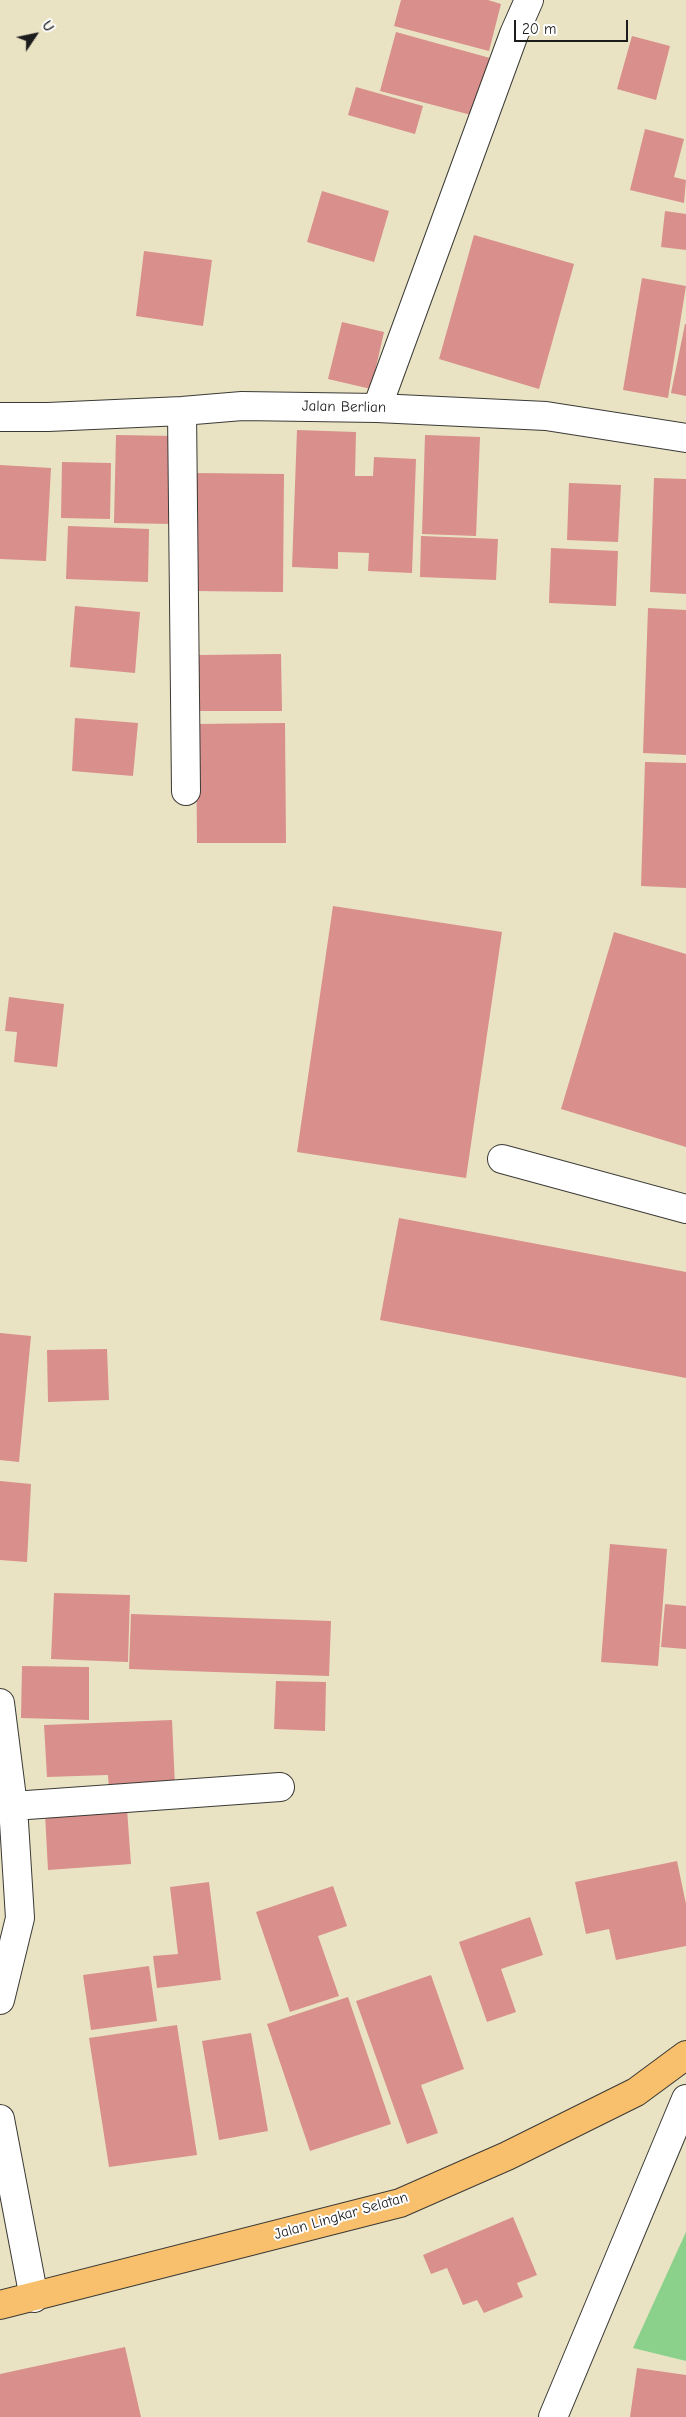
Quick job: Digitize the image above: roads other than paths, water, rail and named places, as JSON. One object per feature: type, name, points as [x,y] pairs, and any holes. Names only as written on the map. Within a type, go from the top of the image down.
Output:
[{"type":"highway","name":"Jalan Lingkar Selatan","points":[[0,2305],[34,2298],[400,2202],[507,2156],[636,2092],[686,2055]]},
{"type":"street","points":[[377,408],[514,34],[529,0]]},
{"type":"street","name":"Jalan Berlian","points":[[0,417],[48,417],[182,411],[242,406],[377,408],[546,416],[686,438]]},
{"type":"street","points":[[182,411],[186,791]]},
{"type":"street","points":[[502,1159],[686,1209]]},
{"type":"street","points":[[0,1703],[13,1806],[20,1918],[0,2000]]},
{"type":"street","points":[[13,1806],[280,1787]]},
{"type":"street","points":[[553,2417],[686,2099]]},
{"type":"street","points":[[0,2119],[34,2298]]}]
